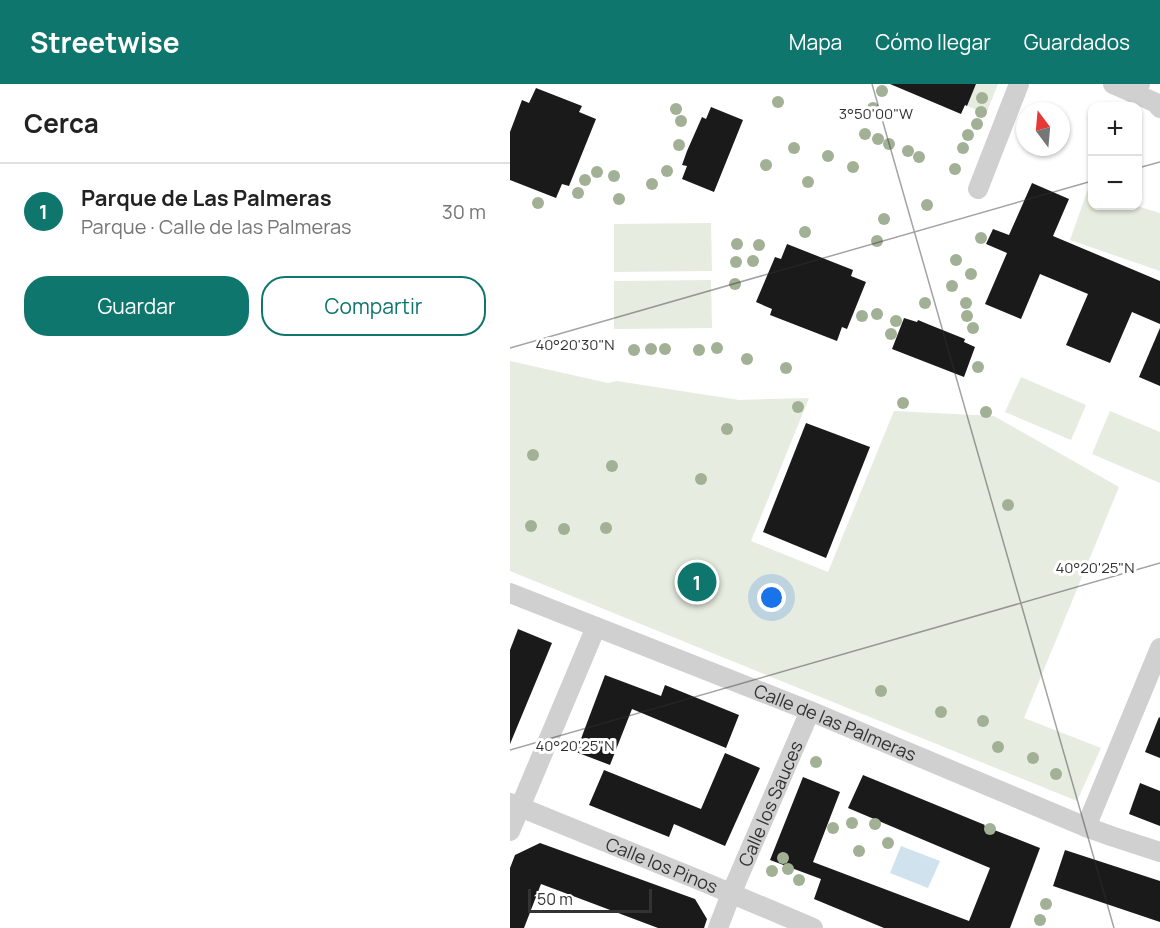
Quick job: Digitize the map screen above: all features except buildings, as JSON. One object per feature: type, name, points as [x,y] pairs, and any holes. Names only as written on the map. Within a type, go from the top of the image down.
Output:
[{"type":"street","points":[[978,189],[1019,84]]},
{"type":"street","points":[[1113,84],[1138,89],[1160,108]]},
{"type":"street","name":"Calle de las Palmeras","points":[[510,593],[810,711],[1086,827],[1160,852]]},
{"type":"street","points":[[510,831],[515,805],[596,627]]},
{"type":"street","points":[[1086,827],[1160,648]]},
{"type":"street","name":"Calle los Sauces","points":[[718,928],[810,711]]},
{"type":"street","name":"Calle los Pinos","points":[[515,805],[813,928]]},
{"type":"shaded area","points":[[976,84],[998,84],[986,114],[967,106]]},
{"type":"shaded area","points":[[1088,189],[1088,210],[1142,210],[1142,208],[1160,213],[1160,271],[1070,240]]},
{"type":"shaded area","points":[[711,223],[712,271],[614,272],[614,224]]},
{"type":"shaded area","points":[[711,280],[712,328],[614,329],[614,281]]},
{"type":"shaded area","points":[[510,361],[608,383],[617,381],[739,400],[809,398],[751,541],[828,572],[894,411],[994,416],[1119,487],[1024,718],[1101,748],[1077,801],[510,571]]},
{"type":"shaded area","points":[[1021,377],[1086,405],[1071,440],[1005,412]]},
{"type":"shaded area","points":[[1110,411],[1160,432],[1160,483],[1092,454]]},
{"type":"water","points":[[901,846],[940,861],[928,888],[890,873]]},
{"type":"place","name":"Parque de Las Palmeras","points":[[697,582]]}]
